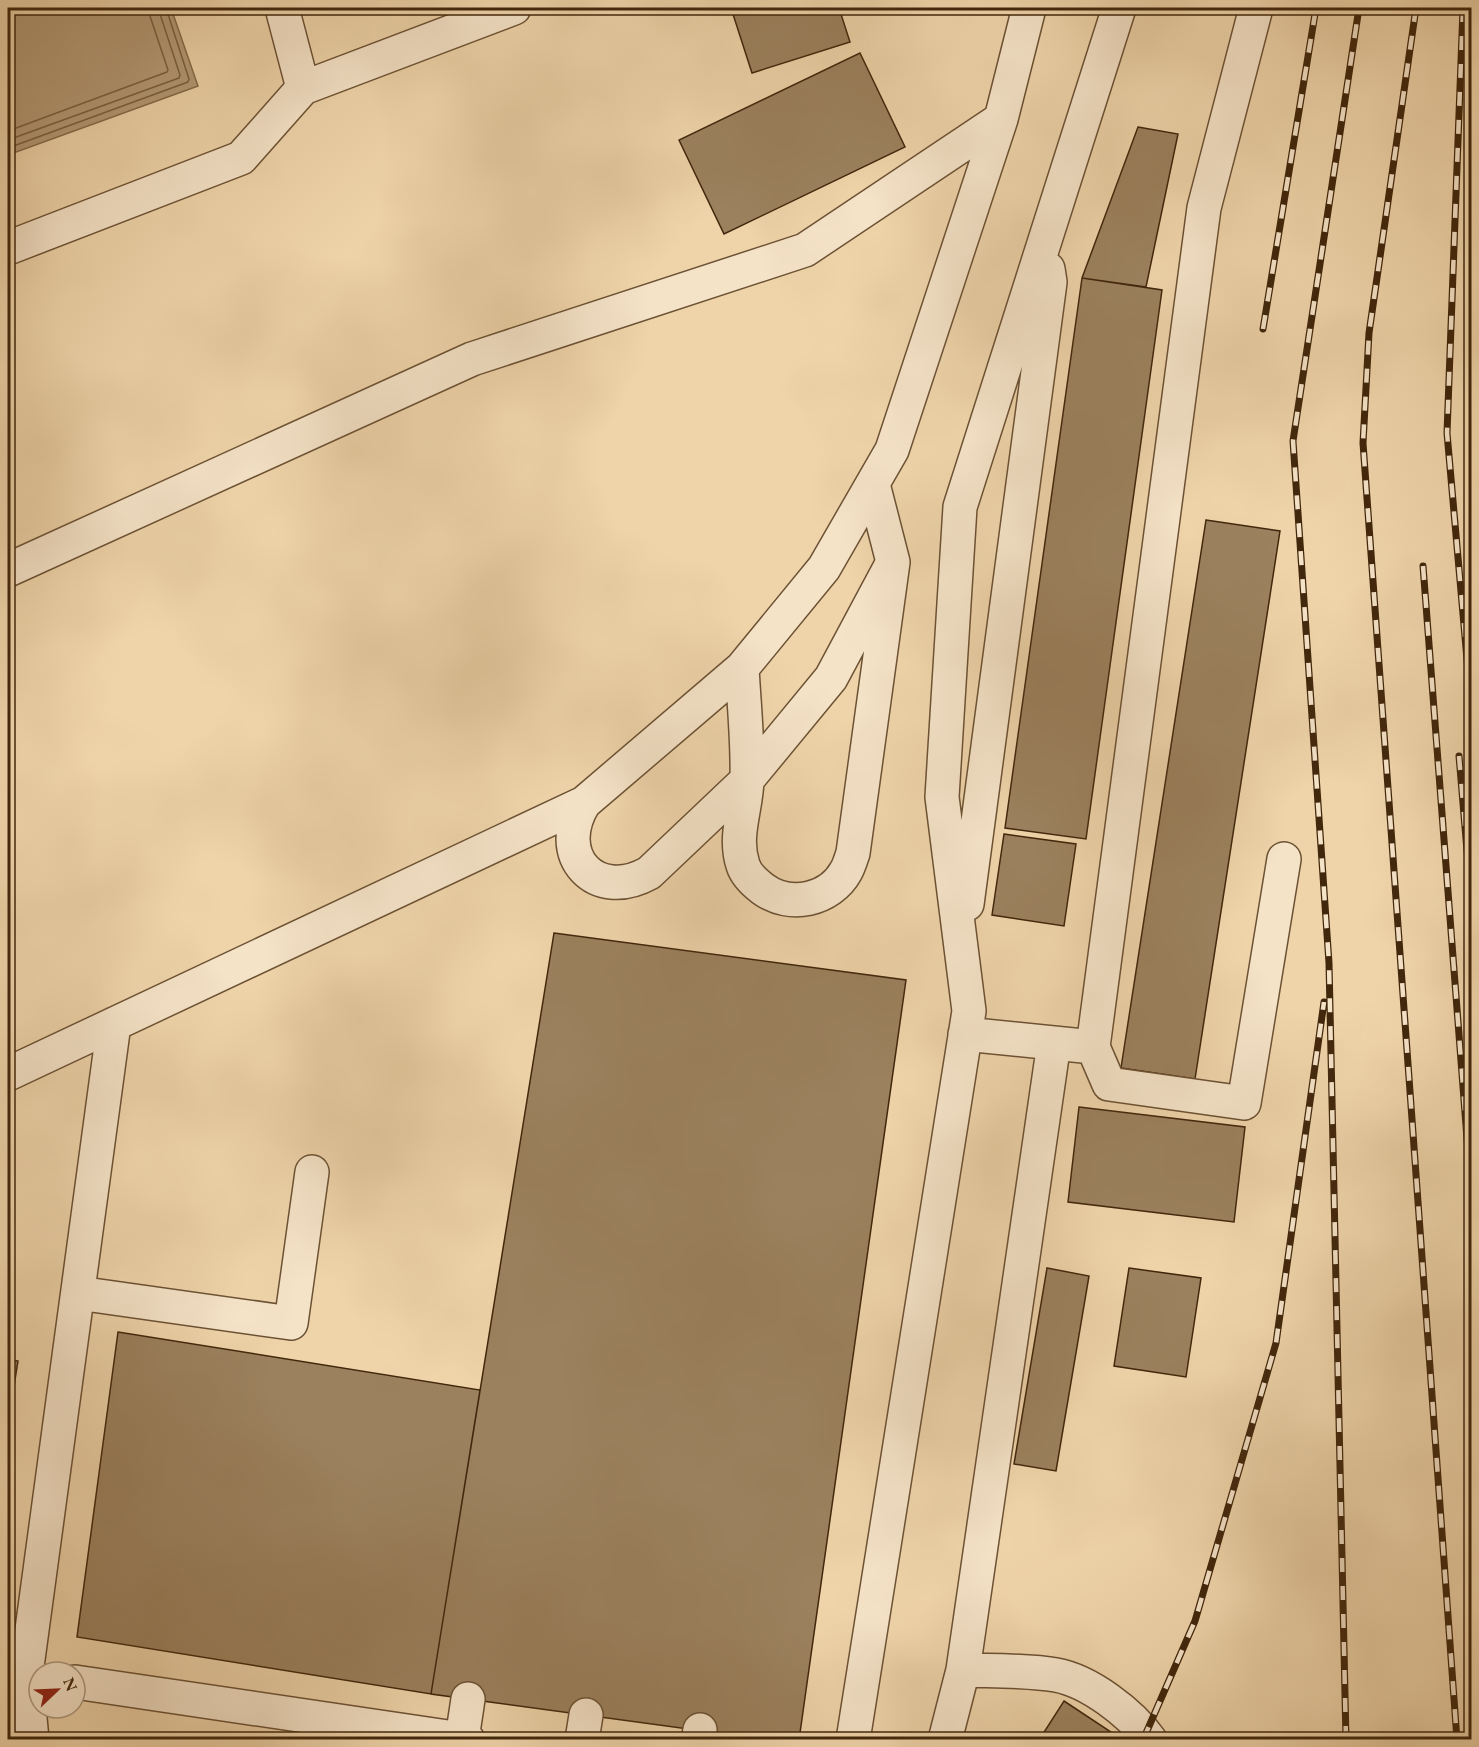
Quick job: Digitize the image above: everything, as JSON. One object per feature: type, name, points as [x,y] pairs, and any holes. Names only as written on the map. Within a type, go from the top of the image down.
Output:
[{"type":"lane","points":[[282,8],[303,88]]},
{"type":"lane","points":[[8,248],[241,158],[303,88],[514,8]]},
{"type":"lane","points":[[8,1074],[584,803],[742,668],[824,568],[892,450],[1001,119],[1029,8]]},
{"type":"lane","points":[[853,1740],[969,1011],[942,797],[960,507],[1119,8]]},
{"type":"lane","points":[[1256,8],[1204,208],[1093,1047],[1108,1084],[1244,1103],[1284,859]]},
{"type":"lane","points":[[8,570],[472,359],[805,250],[1001,119]]},
{"type":"lane","points":[[961,948],[1050,282],[1044,243]]},
{"type":"lane","points":[[742,668],[747,780],[738,850],[744,868],[755,883],[770,894],[787,900],[805,900],[822,895],[836,884],[847,870],[852,853],[893,562],[873,484]]},
{"type":"lane","points":[[584,803],[575,817],[572,833],[573,849],[579,862],[590,873],[603,880],[619,884],[635,881],[648,873],[747,780],[831,678],[893,562]]},
{"type":"lane","points":[[34,1660],[78,1293],[114,1024]]},
{"type":"lane","points":[[965,1034],[1093,1047]]},
{"type":"lane","points":[[945,1740],[963,1670],[1054,1043]]},
{"type":"lane","points":[[78,1293],[291,1323],[312,1172]]},
{"type":"lane","points":[[963,1670],[1057,1675],[1083,1685],[1118,1706],[1150,1740]]},
{"type":"lane","points":[[87,1684],[465,1739],[468,1699]]},
{"type":"lane","points":[[32,1720],[32,1740]]},
{"type":"water","points":[[8,8],[171,8],[198,86],[8,155]]},
{"type":"building","points":[[731,8],[839,8],[850,42],[752,73]]},
{"type":"building","points":[[860,53],[905,147],[724,234],[679,140]]},
{"type":"building","points":[[1138,127],[1178,134],[1146,287],[1082,278]]},
{"type":"building","points":[[1082,278],[1162,290],[1086,839],[1005,828]]},
{"type":"building","points":[[1206,520],[1280,531],[1195,1079],[1121,1068]]},
{"type":"building","points":[[1004,834],[1076,844],[1064,926],[992,915]]},
{"type":"building","points":[[554,933],[906,980],[799,1740],[770,1740],[431,1694]]},
{"type":"building","points":[[1079,1107],[1245,1127],[1234,1222],[1068,1202]]},
{"type":"building","points":[[1047,1268],[1089,1276],[1056,1471],[1014,1464]]},
{"type":"building","points":[[1129,1268],[1201,1278],[1186,1377],[1114,1366]]},
{"type":"building","points":[[118,1332],[480,1390],[431,1694],[77,1637]]},
{"type":"building","points":[[8,1359],[18,1361],[8,1423]]},
{"type":"building","points":[[1064,1701],[1120,1738],[1119,1740],[1039,1740]]},
{"type":"railway","points":[[1263,329],[1316,8]]},
{"type":"railway","points":[[1346,1740],[1329,963],[1293,441],[1359,8]]},
{"type":"railway","points":[[1416,8],[1369,333],[1363,443],[1457,1740]]},
{"type":"railway","points":[[1463,8],[1447,433],[1472,716]]},
{"type":"railway","points":[[1423,566],[1472,1204]]},
{"type":"railway","points":[[1459,756],[1472,910]]},
{"type":"railway","points":[[1143,1740],[1195,1621],[1276,1343],[1324,1002]]}]
